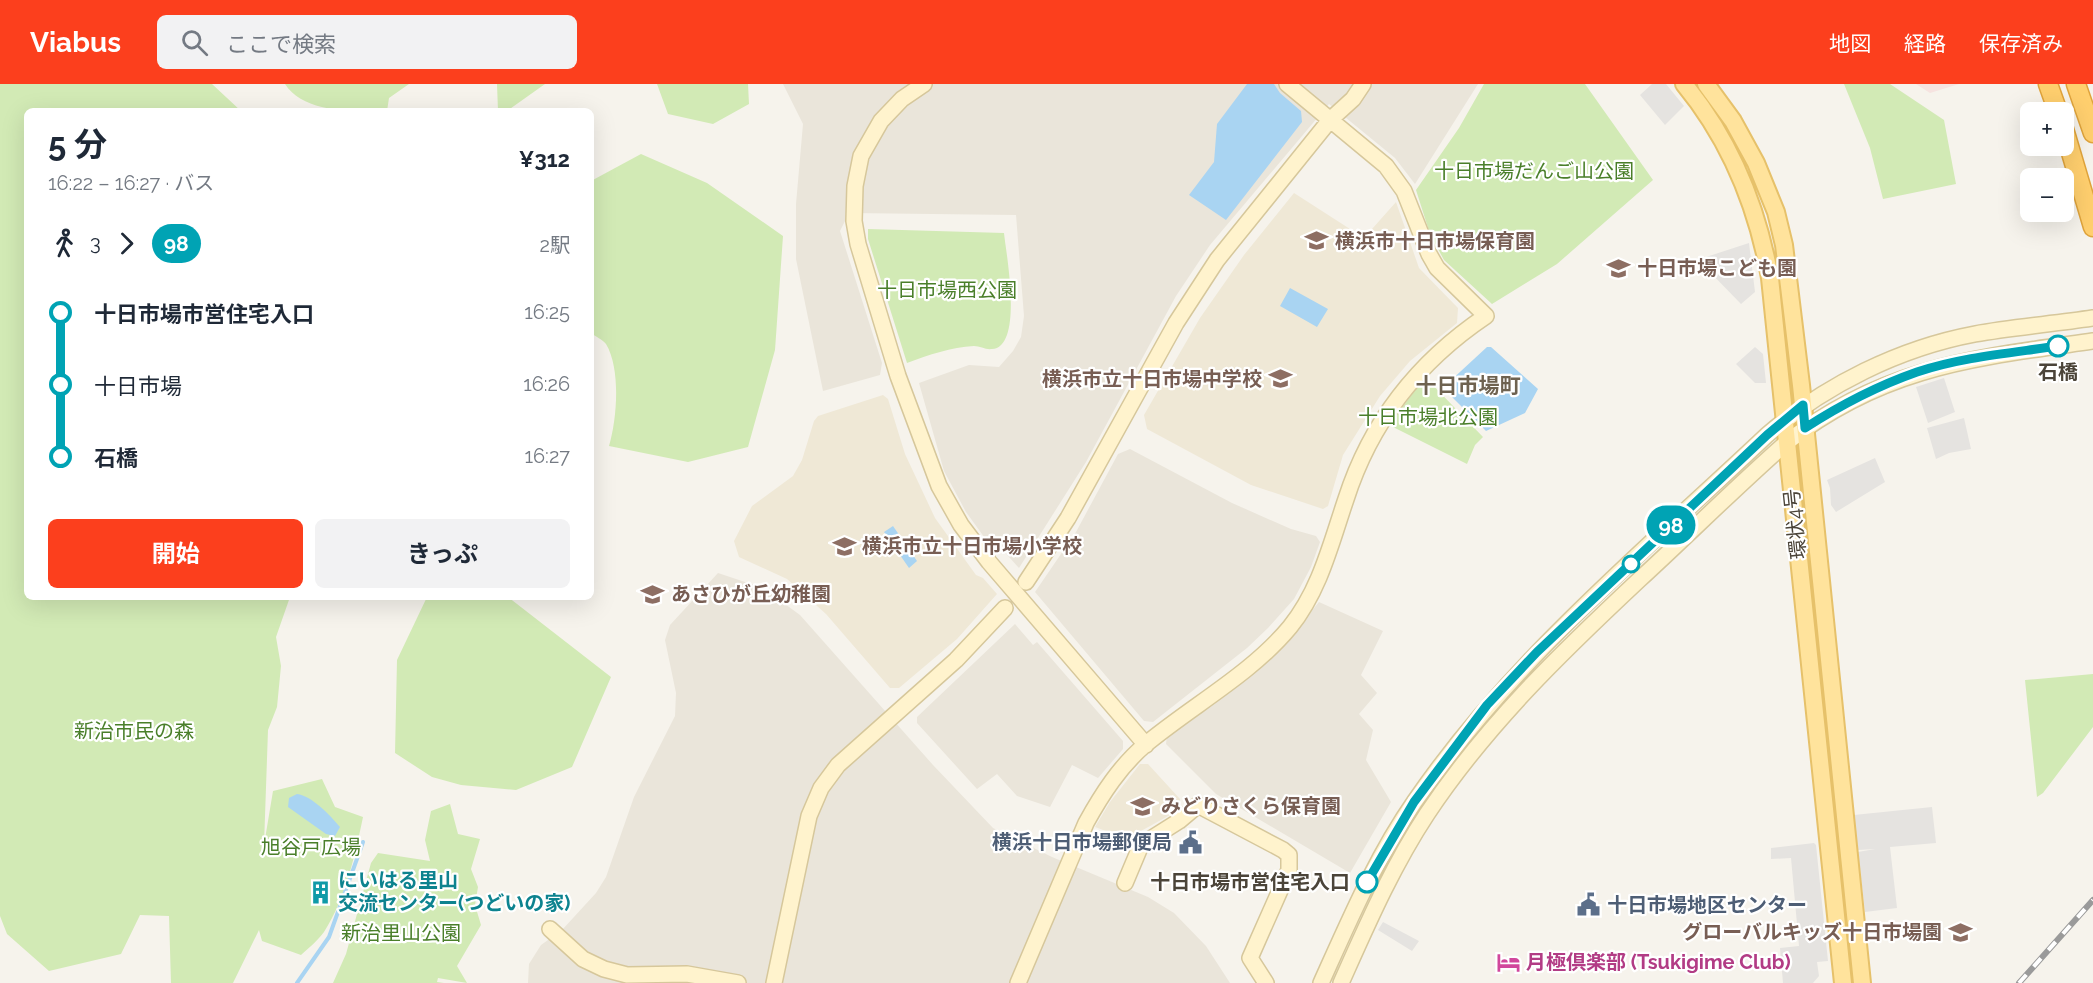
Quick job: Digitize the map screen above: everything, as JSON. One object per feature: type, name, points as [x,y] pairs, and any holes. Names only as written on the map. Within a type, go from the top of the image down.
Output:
[{"type":"highway","points":[[2048,84],[2054,102]]},
{"type":"highway","points":[[2076,84],[2093,133]]},
{"type":"highway","points":[[2073,156],[2093,227]]},
{"type":"main road","name":"環状4号","points":[[1684,84],[1719,134],[1742,177],[1756,214],[1770,278],[1843,983]]},
{"type":"main road","name":"環状4号","points":[[1706,84],[1733,120],[1756,163],[1776,213],[1792,306],[1862,983]]},
{"type":"street","points":[[924,84],[902,99],[881,121],[861,156],[855,186],[854,221],[858,244],[898,376],[939,486],[961,525],[988,562],[1146,745]]},
{"type":"street","points":[[1018,983],[1086,823],[1115,777],[1146,745],[1254,662],[1289,627],[1304,607],[1328,556],[1355,473],[1378,426],[1401,391],[1440,351],[1486,316],[1437,268],[1397,180],[1386,166],[1287,84]]},
{"type":"street","points":[[1026,582],[1068,518],[1188,305],[1218,260],[1330,120],[1353,84]]},
{"type":"street","points":[[1330,120],[1353,99],[1363,84]]},
{"type":"street","points":[[1321,983],[1367,882],[1391,838],[1454,747],[1487,705],[1537,652],[1784,420],[1803,405],[1886,362],[1944,341],[1984,333],[2093,318]]},
{"type":"street","points":[[1341,983],[1378,899],[1406,847],[1468,757],[1501,715],[1550,664],[1786,443],[1805,428],[1848,403],[1918,372],[1976,359],[2093,341]]},
{"type":"street","points":[[774,983],[809,816],[821,788],[838,765],[956,660],[1005,608]]},
{"type":"street","points":[[1125,883],[1141,845],[1179,822],[1198,805],[1283,850],[1289,855],[1289,870],[1250,958],[1266,983]]},
{"type":"street","points":[[550,929],[583,959],[604,969],[627,975],[687,974],[738,983]]},
{"type":"shaded area","points":[[783,84],[1478,84],[1415,184],[1395,158],[1329,104],[1210,245],[1176,296],[1086,462],[1019,568],[992,538],[987,541],[966,512],[944,471],[919,383],[969,365],[999,367],[1013,351],[1021,337],[1024,316],[1016,215],[849,213],[840,231],[882,363],[880,375],[823,391],[796,259],[796,204],[803,124]]},
{"type":"shaded area","points":[[1652,84],[1666,84],[1684,106],[1665,125],[1640,95]]},
{"type":"shaded area","points":[[1916,84],[1959,84],[1930,93]]},
{"type":"shaded area","name":"横浜市立十日市場中学校","points":[[1294,193],[1364,238],[1396,202],[1419,268],[1458,308],[1457,323],[1410,361],[1380,396],[1343,455],[1328,506],[1323,509],[1251,485],[1147,429],[1144,415],[1200,318],[1244,255]]},
{"type":"shaded area","points":[[1749,243],[1755,292],[1741,304],[1706,268],[1703,258]]},
{"type":"shaded area","points":[[1755,347],[1763,354],[1766,383],[1755,383],[1736,364]]},
{"type":"shaded area","points":[[1944,378],[1955,412],[1928,423],[1916,387]]},
{"type":"shaded area","name":"横浜市立十日市場小学校","points":[[883,395],[888,399],[905,454],[935,518],[976,575],[983,578],[997,594],[957,639],[899,688],[890,688],[826,614],[787,579],[739,557],[734,541],[752,506],[793,476],[802,460],[814,421],[818,416]]},
{"type":"shaded area","points":[[1964,418],[1971,449],[1949,453],[1936,459],[1927,428]]},
{"type":"shaded area","points":[[1130,449],[1232,503],[1291,529],[1316,536],[1320,542],[1311,567],[1294,599],[1268,628],[1247,648],[1153,722],[1144,721],[1035,592],[1076,532],[1118,454]]},
{"type":"shaded area","points":[[1875,458],[1885,482],[1836,512],[1831,505],[1827,480]]},
{"type":"shaded area","points":[[718,573],[763,588],[800,615],[933,765],[993,828],[1052,857],[1148,897],[1174,913],[1206,946],[1230,983],[528,983],[529,964],[541,945],[562,930],[596,893],[606,877],[634,797],[675,716],[676,693],[665,640],[670,625]]},
{"type":"shaded area","points":[[1319,602],[1383,631],[1361,675],[1377,693],[1359,714],[1373,730],[1366,760],[1391,802],[1350,873],[1216,794],[1166,744],[1167,736],[1256,671],[1284,645]]},
{"type":"shaded area","points":[[1015,624],[1033,645],[1037,642],[1123,741],[1123,749],[1098,778],[1072,765],[1050,807],[1017,796],[997,774],[977,789],[917,723],[917,717]]},
{"type":"shaded area","name":"みどりさくら保育園","points":[[1140,764],[1148,764],[1180,799],[1179,810],[1141,831],[1133,841],[1095,827],[1110,802]]},
{"type":"shaded area","points":[[1932,807],[1936,843],[1890,847],[1897,908],[1865,912],[1858,852],[1875,849],[1858,850],[1854,815]]},
{"type":"shaded area","points":[[1814,843],[1828,961],[1817,962],[1819,976],[1813,983],[1783,983],[1780,948],[1799,946],[1791,858],[1771,859],[1771,848]]},
{"type":"shaded area","points":[[1383,922],[1419,941],[1412,951],[1378,930]]},
{"type":"green space","name":"新治市民の森","points":[[0,84],[212,84],[238,108],[24,108],[24,600],[289,600],[276,637],[281,666],[277,707],[268,730],[264,845],[273,791],[322,779],[335,807],[363,817],[353,861],[332,919],[316,941],[301,955],[262,941],[259,930],[233,983],[171,983],[169,916],[140,915],[121,954],[49,971],[7,934],[0,916]]},
{"type":"green space","points":[[285,84],[409,84],[389,98],[387,108],[326,108],[304,101]]},
{"type":"green space","points":[[497,84],[545,84],[511,108],[498,108]]},
{"type":"green space","points":[[657,84],[748,84],[749,104],[713,124],[668,114]]},
{"type":"green space","name":"十日市場だんご山公園","points":[[1484,84],[1585,84],[1653,180],[1557,264],[1492,304],[1444,260],[1430,234],[1416,190],[1459,128]]},
{"type":"green space","points":[[1844,84],[1890,84],[1944,120],[1956,184],[1883,199],[1870,148]]},
{"type":"green space","points":[[641,154],[707,183],[783,236],[775,350],[748,447],[688,462],[609,446],[616,408],[616,380],[611,354],[606,344],[594,335],[594,179]]},
{"type":"green space","name":"十日市場西公園","points":[[868,229],[1004,233],[1011,298],[1008,333],[1002,344],[992,349],[974,346],[957,348],[907,363],[868,239]]},
{"type":"green space","name":"十日市場北公園","points":[[1425,377],[1483,437],[1475,445],[1467,464],[1389,425]]},
{"type":"green space","points":[[426,600],[512,600],[611,677],[572,767],[516,790],[461,785],[432,777],[395,753],[397,660]]},
{"type":"green space","points":[[2093,674],[2093,727],[2043,793],[2037,797],[2025,680]]},
{"type":"green space","name":"新治里山公園","points":[[450,804],[458,834],[480,839],[471,869],[478,887],[475,905],[481,925],[457,966],[467,983],[438,978],[437,982],[444,983],[333,983],[346,954],[371,863],[378,853],[430,861],[425,840],[431,811]]},
{"type":"water","points":[[1247,84],[1274,84],[1280,93],[1301,111],[1302,122],[1226,220],[1189,195],[1214,162],[1217,124]]},
{"type":"water","points":[[1290,288],[1328,309],[1317,327],[1280,306]]},
{"type":"water","points":[[1487,347],[1491,347],[1538,389],[1525,413],[1486,431],[1445,390],[1448,383]]},
{"type":"water","points":[[893,526],[917,561],[909,568],[884,532]]},
{"type":"water","points":[[297,794],[315,802],[336,822],[340,827],[335,836],[326,834],[288,807],[289,798]]},
{"type":"waterway","points":[[297,983],[329,937],[363,842]]},
{"type":"railway","points":[[2019,983],[2093,900]]},
{"type":"bus line","name":"98","points":[[1367,882],[1414,802],[1487,705],[1537,652],[1767,435],[1803,405],[1805,428],[1890,382],[1918,372],[1948,364],[2058,346]]},
{"type":"place","name":"横浜市十日市場保育園","points":[[1317,241]]},
{"type":"place","name":"十日市場こども園","points":[[1619,268]]},
{"type":"place","name":"石橋","points":[[2058,346]]},
{"type":"place","name":"横浜市立十日市場中学校","points":[[1280,379]]},
{"type":"place","name":"横浜市立十日市場小学校","points":[[844,546]]},
{"type":"place","name":"あさひが丘幼稚園","points":[[653,594]]},
{"type":"place","name":"みどりさくら保育園","points":[[1143,806]]},
{"type":"place","name":"横浜十日市場郵便局","points":[[1190,842]]},
{"type":"place","name":"十日市場市営住宅入口","points":[[1367,882]]},
{"type":"place","name":"にいはる里山 交流センター(つどいの家)","points":[[320,892]]},
{"type":"place","name":"十日市場地区センター","points":[[1589,905]]},
{"type":"place","name":"グローバルキッズ十日市場園","points":[[1960,932]]},
{"type":"place","name":"月極倶楽部 (Tsukigime Club)","points":[[1508,962]]},
{"type":"district","name":"十日市場町","points":[[1468,385]]},
{"type":"park label","name":"旭谷戸広場","points":[[311,847]]}]
